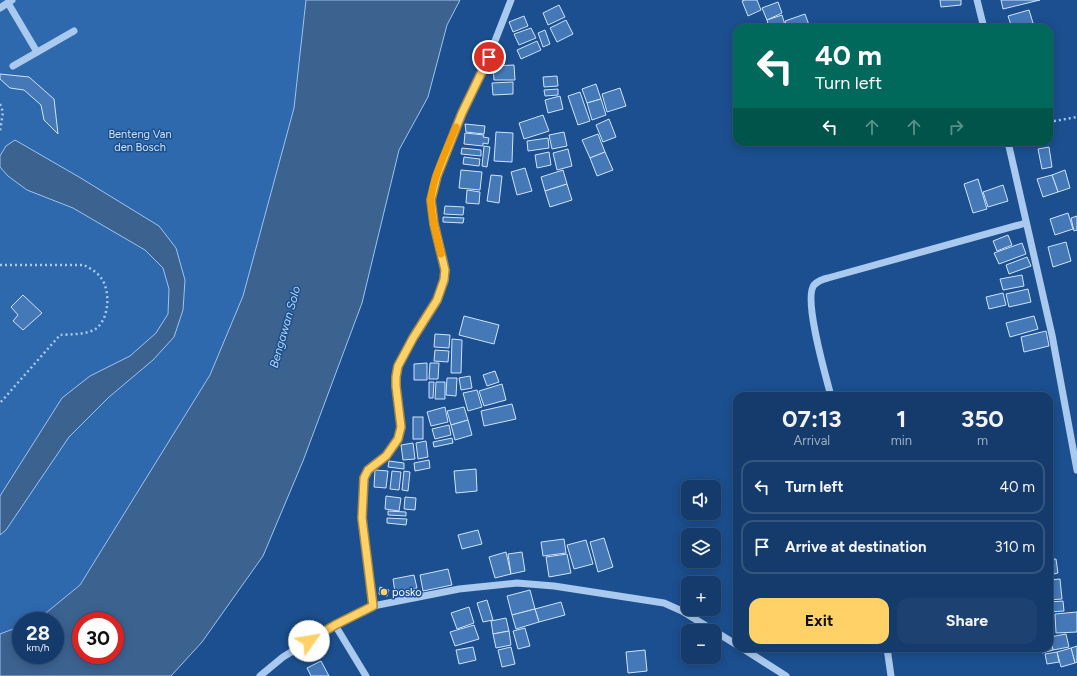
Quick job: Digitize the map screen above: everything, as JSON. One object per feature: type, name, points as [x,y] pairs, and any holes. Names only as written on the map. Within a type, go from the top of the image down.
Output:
[{"type":"street","points":[[373,606],[362,518],[364,478],[368,470],[386,456],[398,439],[401,427],[396,386],[398,366],[413,338],[437,300],[444,280],[445,270],[434,224],[431,200],[437,176],[462,113],[484,69],[511,0]]},
{"type":"street","points":[[977,0],[983,24]]},
{"type":"street","points":[[0,8],[10,1],[37,52]]},
{"type":"street","points":[[13,66],[74,31]]},
{"type":"street","points":[[1009,146],[1055,349],[1077,470]]},
{"type":"street","points":[[829,392],[812,318],[812,290],[814,285],[820,280],[1026,223]]},
{"type":"street","points":[[260,676],[283,657],[335,625],[373,606],[466,588],[517,583],[554,586],[664,603],[682,610],[733,642]]},
{"type":"street","points":[[335,625],[366,676]]},
{"type":"street","points":[[748,652],[786,676]]},
{"type":"street","points":[[888,652],[891,676]]},
{"type":"path","points":[[0,104],[3,112],[0,132]]},
{"type":"path","points":[[1053,121],[1077,117]]},
{"type":"path","points":[[0,265],[84,265],[94,271],[102,280],[106,290],[107,305],[103,318],[96,328],[85,333],[60,335],[0,403]]},
{"type":"green space","name":"Benteng Van den Bosch","points":[[0,0],[306,0],[294,108],[243,296],[210,375],[80,585],[47,612],[12,612],[12,629],[0,634]]},
{"type":"water","name":"Bengawan Solo","points":[[306,0],[460,0],[447,25],[428,97],[399,150],[362,303],[303,461],[263,556],[202,642],[171,676],[0,676],[0,634],[12,629],[12,664],[64,664],[64,612],[47,612],[80,585],[210,375],[243,296],[294,108]]},
{"type":"water","points":[[15,140],[159,226],[176,248],[185,280],[183,310],[174,337],[153,360],[109,397],[69,437],[6,530],[0,535],[0,496],[62,398],[90,376],[130,356],[156,333],[168,314],[169,289],[163,268],[145,250],[73,208],[27,190],[8,176],[0,167],[0,156],[6,146]]},
{"type":"building","points":[[757,0],[761,10],[748,16],[742,1]]},
{"type":"building","points":[[940,0],[961,0],[961,5],[941,7]]},
{"type":"building","points":[[1001,0],[1040,0],[1003,9]]},
{"type":"building","points":[[778,2],[782,13],[767,20],[762,8]]},
{"type":"building","points":[[559,5],[565,17],[548,25],[543,13]]},
{"type":"building","points":[[1029,10],[1033,23],[1011,24],[1008,16]]},
{"type":"building","points":[[805,14],[809,24],[786,24],[785,21]]},
{"type":"building","points":[[782,15],[785,24],[768,24],[767,20]]},
{"type":"building","points":[[524,16],[528,26],[513,32],[509,22]]},
{"type":"building","points":[[566,20],[573,34],[557,42],[550,28]]},
{"type":"building","points":[[531,28],[536,38],[519,45],[514,34]]},
{"type":"building","points":[[545,30],[550,44],[543,47],[538,33]]},
{"type":"building","points":[[537,41],[541,50],[521,59],[517,50]]},
{"type":"building","points":[[514,65],[515,80],[494,80],[493,66]]},
{"type":"building","points":[[0,74],[29,77],[54,99],[58,134],[44,120],[41,105],[24,90],[10,88],[0,79]]},
{"type":"building","points":[[557,76],[558,86],[544,87],[543,77]]},
{"type":"building","points":[[513,82],[513,94],[493,95],[492,83]]},
{"type":"building","points":[[596,84],[601,99],[587,103],[582,89]]},
{"type":"building","points":[[620,88],[626,106],[607,112],[602,94]]},
{"type":"building","points":[[558,89],[558,95],[545,96],[544,90]]},
{"type":"building","points":[[580,92],[590,121],[578,125],[568,96]]},
{"type":"building","points":[[560,96],[563,109],[548,113],[545,100]]},
{"type":"building","points":[[601,99],[606,115],[592,120],[587,103]]},
{"type":"building","points":[[543,115],[549,131],[524,139],[519,123]]},
{"type":"building","points":[[609,119],[616,137],[603,142],[596,125]]},
{"type":"building","points":[[465,124],[485,126],[484,134],[466,132]]},
{"type":"building","points":[[496,132],[513,133],[512,162],[494,161]]},
{"type":"building","points":[[564,132],[567,146],[552,149],[549,135]]},
{"type":"building","points":[[465,133],[484,135],[483,137],[489,138],[488,144],[483,143],[483,146],[464,144]]},
{"type":"building","points":[[598,134],[605,152],[590,158],[582,140]]},
{"type":"building","points":[[548,138],[549,148],[528,151],[527,141]]},
{"type":"building","points":[[484,146],[490,147],[487,167],[482,166]]},
{"type":"building","points":[[1049,147],[1052,167],[1042,169],[1038,149]]},
{"type":"building","points":[[462,148],[481,150],[481,156],[461,154]]},
{"type":"building","points":[[568,149],[572,166],[557,170],[553,153]]},
{"type":"building","points":[[549,152],[551,165],[537,168],[535,155]]},
{"type":"building","points":[[605,152],[613,170],[597,176],[590,158]]},
{"type":"building","points":[[464,157],[480,159],[479,166],[463,164]]},
{"type":"building","points":[[525,168],[532,191],[517,195],[511,172]]},
{"type":"building","points":[[461,170],[482,172],[480,190],[459,188]]},
{"type":"building","points":[[563,170],[567,184],[545,191],[541,177]]},
{"type":"building","points":[[1065,170],[1070,188],[1058,192],[1052,175]]},
{"type":"building","points":[[491,175],[502,176],[499,203],[487,201]]},
{"type":"building","points":[[1052,175],[1058,192],[1043,197],[1037,179]]},
{"type":"building","points":[[978,179],[987,209],[973,213],[964,184]]},
{"type":"building","points":[[567,184],[572,200],[550,207],[545,191]]},
{"type":"building","points":[[1003,185],[1008,201],[988,207],[983,192]]},
{"type":"building","points":[[467,190],[480,192],[479,204],[466,203]]},
{"type":"building","points":[[445,206],[464,207],[463,215],[444,214]]},
{"type":"building","points":[[1068,213],[1073,229],[1055,235],[1050,219]]},
{"type":"building","points":[[1077,216],[1077,230],[1074,231],[1071,218]]},
{"type":"building","points":[[443,217],[464,218],[463,223],[443,222]]},
{"type":"building","points":[[1008,235],[1012,245],[997,251],[993,241]]},
{"type":"building","points":[[1066,242],[1071,261],[1053,267],[1048,247]]},
{"type":"building","points":[[1022,243],[1026,254],[999,264],[994,253]]},
{"type":"building","points":[[1027,257],[1031,266],[1009,274],[1006,265]]},
{"type":"building","points":[[1022,275],[1024,286],[1003,290],[1000,279]]},
{"type":"building","points":[[1028,289],[1031,302],[1009,307],[1006,294]]},
{"type":"building","points":[[1003,293],[1006,305],[989,309],[986,297]]},
{"type":"building","points":[[23,295],[42,313],[23,330],[13,321],[18,315],[11,307]]},
{"type":"building","points":[[464,316],[499,325],[494,344],[459,335]]},
{"type":"building","points":[[1034,316],[1038,329],[1010,337],[1006,323]]},
{"type":"building","points":[[1046,331],[1049,346],[1024,352],[1021,337]]},
{"type":"building","points":[[435,334],[450,335],[449,348],[434,347]]},
{"type":"building","points":[[452,339],[462,340],[461,373],[451,373]]},
{"type":"building","points":[[435,350],[449,351],[448,362],[434,361]]},
{"type":"building","points":[[427,363],[427,380],[414,380],[414,364]]},
{"type":"building","points":[[430,363],[439,363],[438,379],[429,379]]},
{"type":"building","points":[[495,371],[499,382],[487,386],[483,375]]},
{"type":"building","points":[[470,376],[472,388],[461,390],[459,378]]},
{"type":"building","points":[[447,378],[457,378],[456,396],[446,395]]},
{"type":"building","points":[[429,382],[434,382],[433,398],[429,398]]},
{"type":"building","points":[[436,382],[445,382],[445,399],[435,399]]},
{"type":"building","points":[[502,384],[506,400],[484,406],[479,391]]},
{"type":"building","points":[[477,390],[482,407],[468,411],[463,393]]},
{"type":"building","points":[[512,404],[516,419],[484,426],[481,411]]},
{"type":"building","points":[[445,407],[448,422],[431,426],[427,412]]},
{"type":"building","points":[[464,407],[468,420],[451,425],[447,411]]},
{"type":"building","points":[[413,417],[423,417],[423,439],[413,439]]},
{"type":"building","points":[[468,420],[472,435],[455,440],[451,425]]},
{"type":"building","points":[[449,425],[451,435],[435,439],[432,429]]},
{"type":"building","points":[[452,438],[453,443],[434,447],[433,442]]},
{"type":"building","points":[[426,441],[428,457],[418,459],[416,443]]},
{"type":"building","points":[[413,443],[415,459],[403,460],[401,445]]},
{"type":"building","points":[[429,460],[430,468],[415,471],[414,463]]},
{"type":"building","points":[[389,461],[404,463],[404,469],[388,467]]},
{"type":"building","points":[[476,469],[477,491],[456,493],[454,471]]},
{"type":"building","points":[[375,470],[388,471],[386,488],[374,487]]},
{"type":"building","points":[[392,471],[401,472],[399,490],[390,489]]},
{"type":"building","points":[[404,471],[410,472],[408,491],[402,490]]},
{"type":"building","points":[[386,496],[401,498],[399,511],[385,509]]},
{"type":"building","points":[[405,497],[416,498],[415,510],[404,509]]},
{"type":"building","points":[[388,511],[406,512],[406,516],[388,515]]},
{"type":"building","points":[[387,518],[407,519],[406,525],[387,523]]},
{"type":"building","points":[[478,530],[482,544],[462,549],[458,535]]},
{"type":"building","points":[[604,538],[613,567],[598,572],[590,542]]},
{"type":"building","points":[[564,539],[566,553],[543,556],[541,542]]},
{"type":"building","points":[[586,540],[593,564],[574,569],[567,545]]},
{"type":"building","points":[[506,552],[511,574],[495,578],[489,557]]},
{"type":"building","points":[[522,552],[525,571],[511,574],[508,554]]},
{"type":"building","points":[[567,554],[571,573],[549,577],[546,557]]},
{"type":"building","points":[[1053,559],[1056,559],[1058,573],[1053,574]]},
{"type":"building","points":[[448,569],[452,585],[423,591],[420,575]]},
{"type":"building","points":[[414,575],[417,588],[395,592],[393,579]]},
{"type":"building","points":[[1060,579],[1062,599],[1053,600],[1053,580]]},
{"type":"building","name":"posko","points":[[380,587],[389,590],[387,596],[379,594]]},
{"type":"building","points":[[530,590],[535,609],[512,615],[507,596]]},
{"type":"building","points":[[487,600],[493,620],[483,622],[477,603]]},
{"type":"building","points":[[1063,601],[1064,611],[1053,612],[1053,602]]},
{"type":"building","points":[[561,602],[565,615],[539,622],[535,609]]},
{"type":"building","points":[[469,607],[474,623],[457,629],[451,613]]},
{"type":"building","points":[[535,609],[539,622],[516,629],[512,615]]},
{"type":"building","points":[[1077,612],[1077,632],[1056,633],[1055,614]]},
{"type":"building","points":[[506,618],[509,631],[493,634],[491,621]]},
{"type":"building","points":[[474,625],[479,639],[455,646],[450,632]]},
{"type":"building","points":[[525,628],[530,646],[518,649],[513,631]]},
{"type":"building","points":[[509,631],[511,645],[496,648],[493,634]]},
{"type":"building","points":[[1066,634],[1069,647],[1053,650],[1053,636]]},
{"type":"building","points":[[1077,646],[1077,662],[1075,663],[1071,648]]},
{"type":"building","points":[[473,647],[476,660],[459,664],[456,650]]},
{"type":"building","points":[[511,647],[515,664],[502,667],[498,650]]},
{"type":"building","points":[[1071,648],[1075,663],[1061,667],[1057,652]]},
{"type":"building","points":[[645,650],[647,671],[628,673],[626,652]]},
{"type":"building","points":[[1057,652],[1059,662],[1047,664],[1045,654]]},
{"type":"building","points":[[321,661],[329,676],[311,676],[307,668]]},
{"type":"slow traffic","points":[[441,254],[434,224],[431,200],[437,176],[456,127]]},
{"type":"place","name":"posko","points":[[384,592]]},
{"type":"route","points":[[309,641],[335,625],[373,606],[362,518],[364,478],[368,470],[386,456],[398,439],[401,427],[396,386],[398,366],[413,338],[437,300],[444,280],[445,270],[434,224],[431,200],[437,176],[462,113],[489,57]]}]
